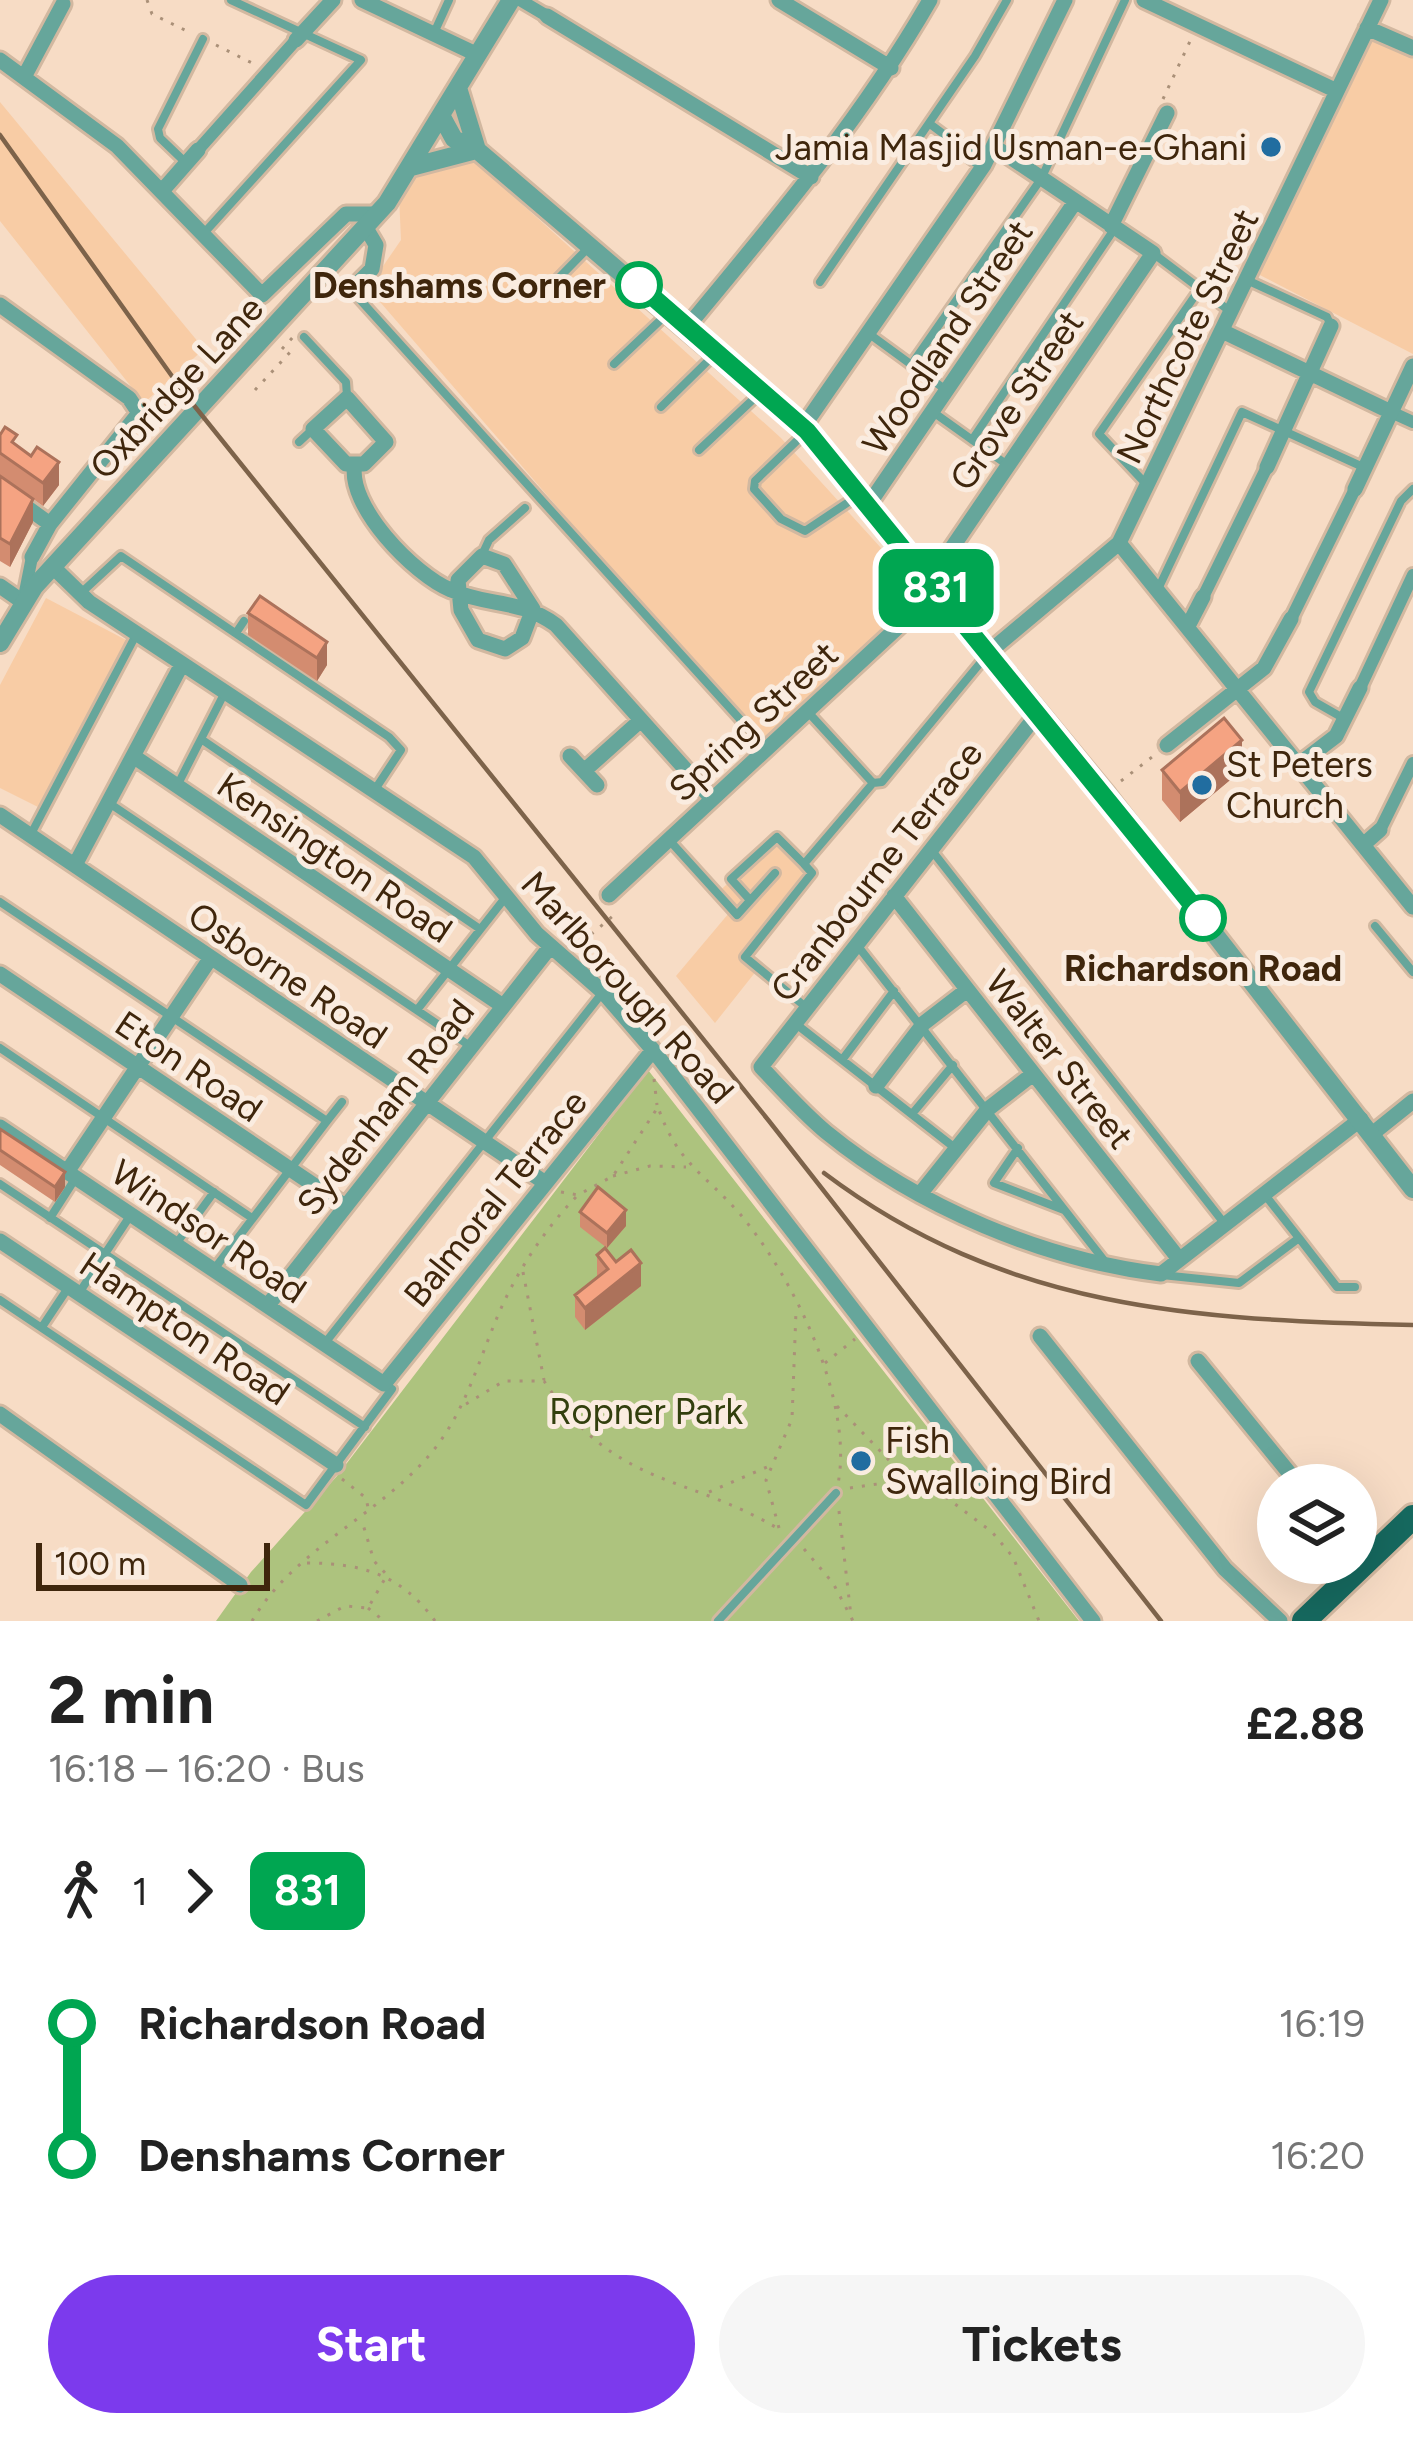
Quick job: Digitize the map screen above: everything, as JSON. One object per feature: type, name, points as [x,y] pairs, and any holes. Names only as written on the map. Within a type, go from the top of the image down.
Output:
[{"type":"main road","points":[[1377,1542],[1413,1517]]},
{"type":"main road","points":[[1304,1621],[1336,1584]]},
{"type":"street","points":[[162,191],[333,0]]},
{"type":"street","points":[[362,0],[478,56]]},
{"type":"street","points":[[516,0],[811,177]]},
{"type":"street","name":"Oxbridge Lane","points":[[0,643],[22,602],[372,221],[516,0]]},
{"type":"street","points":[[779,0],[891,68]]},
{"type":"street","points":[[688,326],[811,177],[891,68],[930,0]]},
{"type":"street","points":[[805,429],[995,147],[1064,0]]},
{"type":"street","points":[[1144,0],[1337,91]]},
{"type":"street","name":"Northcote Street","points":[[988,653],[1119,543],[1381,0]]},
{"type":"street","points":[[24,77],[63,4]]},
{"type":"street","points":[[1367,28],[1413,48]]},
{"type":"street","points":[[0,60],[81,115],[262,295],[346,214],[372,221],[376,245],[372,268],[351,290]]},
{"type":"street","points":[[458,88],[477,150]]},
{"type":"street","points":[[1113,227],[1167,113]]},
{"type":"street","points":[[442,117],[454,139],[477,150],[805,429],[1105,794],[1413,1190]]},
{"type":"street","points":[[995,147],[1153,253]]},
{"type":"street","points":[[962,148],[984,165]]},
{"type":"street","points":[[411,167],[443,154],[477,150]]},
{"type":"street","name":"Woodland Street","points":[[864,499],[933,412],[1075,202]]},
{"type":"street","name":"Grove Street","points":[[934,585],[1008,465],[1153,253]]},
{"type":"street","points":[[0,305],[129,398],[140,418],[50,524],[32,557],[22,602],[0,586]]},
{"type":"street","points":[[1188,626],[1285,431],[1331,326]]},
{"type":"street","points":[[1222,331],[1413,422]]},
{"type":"street","points":[[1166,745],[1264,668],[1413,366]]},
{"type":"street","points":[[347,398],[393,436],[364,464],[346,464],[313,429],[347,398]]},
{"type":"street","points":[[355,464],[351,480],[362,506],[422,572],[459,594],[533,609]]},
{"type":"street","points":[[0,488],[50,524]]},
{"type":"street","points":[[1119,543],[1413,907]]},
{"type":"street","points":[[533,609],[522,638],[495,650],[471,630],[458,580],[482,556],[504,564],[533,609],[556,625],[712,799]]},
{"type":"street","name":"Marlborough Road","points":[[53,567],[80,594],[137,634],[474,857],[550,947],[603,992],[653,1050],[1094,1621]]},
{"type":"street","points":[[1298,765],[1336,736],[1413,575]]},
{"type":"street","name":"Spring Street","points":[[608,896],[934,585]]},
{"type":"street","points":[[75,866],[182,664]]},
{"type":"street","name":"Cranbourne Terrace","points":[[920,1194],[827,1132],[761,1067],[1039,712]]},
{"type":"street","points":[[584,771],[641,720]]},
{"type":"street","name":"Kensington Road","points":[[133,756],[503,1006]]},
{"type":"street","points":[[570,756],[596,785]]},
{"type":"street","points":[[1363,845],[1380,830],[1413,763]]},
{"type":"street","name":"Osborne Road","points":[[0,815],[544,1182]]},
{"type":"street","name":"Walter Street","points":[[894,896],[1179,1259]]},
{"type":"street","name":"Sydenham Road","points":[[268,1305],[550,947]]},
{"type":"street","points":[[71,1175],[103,1117],[210,958]]},
{"type":"street","name":"Eton Road","points":[[0,974],[345,1206]]},
{"type":"street","points":[[876,1087],[922,1026],[968,990]]},
{"type":"street","name":"Balmoral Terrace","points":[[384,1384],[653,1050]]},
{"type":"street","points":[[1034,1074],[988,1109],[920,1194],[1073,1261],[1161,1274],[1264,1194],[1413,1101]]},
{"type":"street","name":"Windsor Road","points":[[0,1127],[384,1384]]},
{"type":"street","name":"Hampton Road","points":[[0,1241],[334,1468]]},
{"type":"street","points":[[1040,1336],[1225,1569],[1280,1621]]},
{"type":"street","points":[[1198,1361],[1282,1464]]},
{"type":"street","points":[[0,1414],[240,1585]]},
{"type":"lane","points":[[204,233],[361,60],[299,37],[231,0]]},
{"type":"lane","points":[[433,34],[449,0]]},
{"type":"lane","points":[[820,282],[930,124],[1006,0]]},
{"type":"lane","points":[[911,365],[1041,179],[1126,0]]},
{"type":"lane","points":[[192,156],[160,138],[158,129],[203,39]]},
{"type":"lane","points":[[930,124],[962,148]]},
{"type":"lane","points":[[972,440],[1113,227]]},
{"type":"lane","points":[[543,294],[591,245]]},
{"type":"lane","points":[[1153,253],[1231,312]]},
{"type":"lane","points":[[1247,280],[1327,317],[1331,326]]},
{"type":"lane","points":[[351,290],[766,749]]},
{"type":"lane","points":[[1148,486],[1099,434],[1199,290]]},
{"type":"lane","points":[[614,364],[669,312]]},
{"type":"lane","points":[[868,333],[947,391]]},
{"type":"lane","points":[[299,338],[346,382],[347,398]]},
{"type":"lane","points":[[661,407],[717,352]]},
{"type":"lane","points":[[699,450],[762,391]]},
{"type":"lane","points":[[933,412],[1008,465]]},
{"type":"lane","points":[[1158,589],[1243,412],[1364,468]]},
{"type":"lane","points":[[299,442],[313,429]]},
{"type":"lane","points":[[805,429],[754,481],[754,489],[781,520],[806,531],[864,499]]},
{"type":"lane","points":[[1345,718],[1315,702],[1309,692],[1401,501],[1413,489]]},
{"type":"lane","points":[[482,556],[489,540],[525,508]]},
{"type":"lane","points":[[80,594],[121,556],[236,633],[401,750],[374,791]]},
{"type":"lane","points":[[236,633],[244,621]]},
{"type":"lane","points":[[31,836],[137,634]]},
{"type":"lane","points":[[804,864],[874,783],[882,782],[988,653]]},
{"type":"lane","points":[[177,786],[225,692]]},
{"type":"lane","points":[[807,711],[874,783]]},
{"type":"lane","points":[[201,740],[480,929]]},
{"type":"lane","points":[[108,802],[471,1047]]},
{"type":"lane","points":[[750,900],[731,879],[777,837],[812,873],[745,957],[807,1008]]},
{"type":"lane","points":[[670,841],[736,915],[776,873]]},
{"type":"lane","points":[[931,849],[1225,1224]]},
{"type":"lane","points":[[417,1010],[507,896]]},
{"type":"lane","points":[[0,902],[327,1121]]},
{"type":"lane","points":[[1376,926],[1413,972]]},
{"type":"lane","points":[[856,944],[1109,1268]]},
{"type":"lane","points":[[842,1060],[894,991]]},
{"type":"lane","points":[[324,1344],[603,992]]},
{"type":"lane","points":[[795,1023],[955,1148]]},
{"type":"lane","points":[[0,1048],[252,1218]]},
{"type":"lane","points":[[912,1114],[953,1065]]},
{"type":"lane","points":[[214,1269],[343,1102]]},
{"type":"lane","points":[[1018,1148],[994,1183],[1066,1210]]},
{"type":"lane","points":[[50,1218],[71,1175]]},
{"type":"lane","points":[[0,1184],[365,1427]]},
{"type":"lane","points":[[176,1244],[214,1192]]},
{"type":"lane","points":[[1264,1194],[1337,1287],[1355,1287]]},
{"type":"lane","points":[[41,1328],[104,1255],[131,1214]]},
{"type":"lane","points":[[1161,1274],[1239,1283],[1299,1238]]},
{"type":"lane","points":[[0,1300],[306,1505],[392,1389],[384,1384]]},
{"type":"lane","points":[[718,1621],[836,1492]]},
{"type":"path","points":[[1167,113],[1159,108],[1198,25]]},
{"type":"path","points":[[282,349],[299,338]]},
{"type":"path","points":[[255,390],[299,338]]},
{"type":"path","points":[[1105,794],[1166,745]]},
{"type":"path","points":[[599,963],[582,942],[614,915]]},
{"type":"path","points":[[653,1070],[668,1138],[688,1167],[738,1212],[768,1253],[824,1363],[842,1438],[836,1492],[852,1618]]},
{"type":"path","points":[[613,1176],[658,1107]]},
{"type":"path","points":[[251,1621],[262,1604],[306,1563],[408,1480],[461,1409],[498,1315],[544,1233],[578,1196],[613,1176],[650,1166],[688,1167]]},
{"type":"path","points":[[544,1182],[578,1196]]},
{"type":"path","points":[[523,1271],[544,1381],[574,1421],[623,1463],[663,1483],[708,1492],[795,1540],[833,1583],[852,1618]]},
{"type":"path","points":[[779,1529],[767,1496],[768,1466],[792,1419],[796,1310]]},
{"type":"path","points":[[824,1363],[862,1335]]},
{"type":"path","points":[[461,1409],[504,1382],[544,1381]]},
{"type":"path","points":[[836,1405],[908,1480],[943,1495],[992,1532],[1013,1557],[1039,1621]]},
{"type":"path","points":[[708,1492],[768,1466]]},
{"type":"path","points":[[334,1468],[366,1498],[369,1514]]},
{"type":"path","points":[[836,1492],[872,1481],[908,1480]]},
{"type":"path","points":[[361,1520],[374,1561],[435,1621]]},
{"type":"path","points":[[306,1563],[342,1563],[387,1575]]},
{"type":"path","points":[[368,1608],[387,1575]]},
{"type":"path","points":[[317,1621],[345,1606],[368,1608],[384,1621]]},
{"type":"shaded area","points":[[1367,38],[1413,58],[1413,354],[1256,273]]},
{"type":"shaded area","points":[[0,102],[204,349],[144,403],[0,221]]},
{"type":"shaded area","points":[[450,139],[781,438],[922,593],[762,744],[368,288],[401,240],[399,195]]},
{"type":"shaded area","points":[[46,598],[128,641],[40,808],[0,788],[0,685]]},
{"type":"shaded area","points":[[777,839],[810,872],[743,958],[757,970],[715,1023],[676,976],[729,913],[715,895]]},
{"type":"green space","name":"Ropner Park","points":[[648,1070],[1079,1621],[216,1621],[251,1572],[337,1476]]},
{"type":"building","points":[[5,427],[17,435],[12,442],[31,456],[37,447],[59,462],[43,483],[0,453]]},
{"type":"building","points":[[0,476],[33,499],[10,544],[0,538]]},
{"type":"building","points":[[260,596],[327,642],[317,658],[248,613]]},
{"type":"building","points":[[1224,718],[1242,740],[1180,792],[1162,770]]},
{"type":"building","points":[[0,1129],[65,1172],[55,1187],[0,1150]]},
{"type":"building","points":[[598,1187],[626,1210],[607,1233],[580,1212]]},
{"type":"building","points":[[605,1248],[616,1262],[631,1250],[641,1263],[585,1308],[575,1295],[608,1269],[597,1255]]},
{"type":"railway","points":[[0,135],[184,393],[769,1121],[1161,1621]]},
{"type":"railway","points":[[824,1173],[893,1219],[962,1254],[1033,1280],[1178,1311],[1413,1325]]},
{"type":"bus line","name":"831","points":[[639,285],[807,431],[1203,918]]},
{"type":"place","name":"Jamia Masjid Usman-e-Ghani","points":[[1271,147]]},
{"type":"place","name":"Denshams Corner","points":[[639,285]]},
{"type":"place","name":"St Peters Church","points":[[1202,785]]},
{"type":"place","name":"Richardson Road","points":[[1203,918]]},
{"type":"place","name":"Fish Swalloing Bird","points":[[861,1461]]}]
